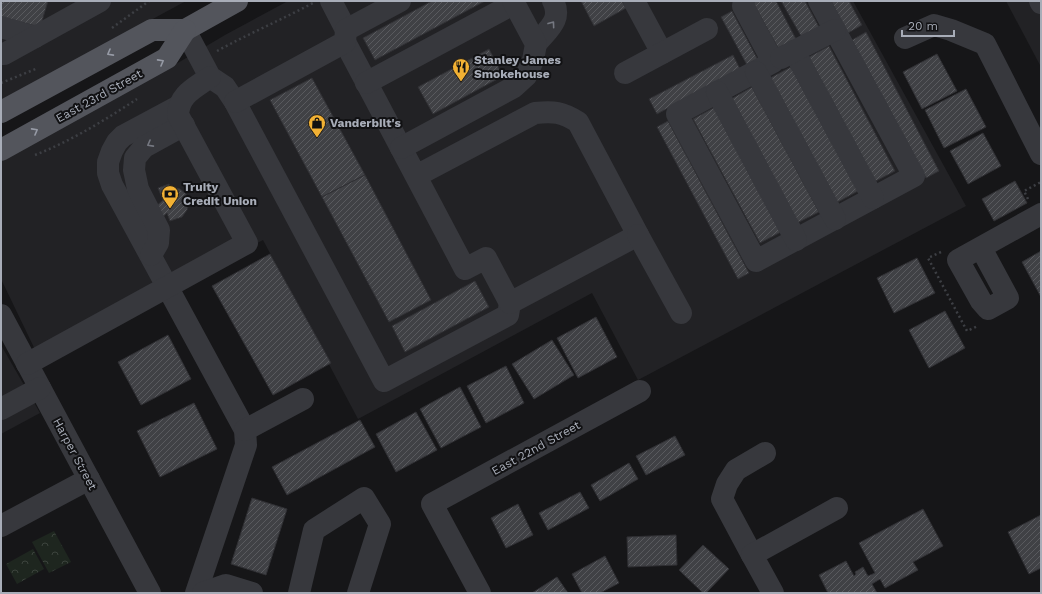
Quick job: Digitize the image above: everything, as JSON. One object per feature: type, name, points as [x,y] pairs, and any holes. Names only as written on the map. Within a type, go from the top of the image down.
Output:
[{"type":"main road","name":"East 23rd Street","points":[[1,112],[152,30],[185,30],[237,1]]},
{"type":"main road","name":"East 23rd Street","points":[[1,150],[168,58],[185,30]]},
{"type":"street","points":[[1,54],[4,54],[100,1]]},
{"type":"street","points":[[185,30],[210,77],[225,87],[235,102],[384,381],[508,315],[510,303],[486,258],[465,269],[366,83],[331,1]]},
{"type":"street","points":[[235,102],[346,36],[400,1]]},
{"type":"street","points":[[401,148],[514,87],[526,76],[533,60],[536,44],[555,21],[557,12],[553,1]]},
{"type":"street","points":[[744,1],[743,6],[765,67],[835,219]]},
{"type":"street","points":[[819,1],[835,30],[914,176],[756,261],[676,114],[835,30]]},
{"type":"street","points":[[366,83],[514,2],[536,44]]},
{"type":"street","points":[[643,6],[662,53]]},
{"type":"street","points":[[905,38],[934,25],[951,30],[985,44],[1041,154]]},
{"type":"street","points":[[1,27],[35,37]]},
{"type":"street","points":[[625,73],[707,29]]},
{"type":"street","points":[[794,51],[873,198]]},
{"type":"street","points":[[27,364],[247,242],[182,116],[184,97],[210,77]]},
{"type":"street","points":[[717,92],[796,240]]},
{"type":"street","points":[[416,176],[535,114],[551,112],[566,114],[578,122],[681,313]]},
{"type":"street","points":[[182,116],[124,136],[112,150],[108,162],[108,173],[112,186],[151,255],[245,430],[246,445],[196,593]]},
{"type":"street","points":[[981,248],[1041,214]]},
{"type":"street","points":[[510,303],[638,235]]},
{"type":"street","name":"Harper Street","points":[[1,315],[150,593]]},
{"type":"street","points":[[1,409],[40,388]]},
{"type":"street","name":"East 22nd Street","points":[[480,593],[432,504],[640,391]]},
{"type":"street","points":[[245,430],[303,399]]},
{"type":"street","points":[[765,453],[736,470],[727,484],[722,499],[773,593]]},
{"type":"street","points":[[1,526],[89,479]]},
{"type":"street","points":[[298,593],[314,530],[364,498],[380,524],[358,593]]},
{"type":"street","points":[[752,555],[837,508]]},
{"type":"street","points":[[203,593],[226,585],[252,593]]},
{"type":"path","points":[[109,30],[149,1]]},
{"type":"path","points":[[1,83],[42,66]]},
{"type":"shaded area","points":[[1,1],[186,1],[1,101]]},
{"type":"shaded area","points":[[288,1],[853,1],[966,206],[638,380],[592,293],[358,419],[263,240],[40,360],[1,279],[1,161]]},
{"type":"shaded area","points":[[1006,1],[1041,1],[1041,67]]},
{"type":"shaded area","points":[[1,345],[40,413],[1,434]]},
{"type":"green space","points":[[54,531],[71,562],[49,573],[32,542]]},
{"type":"green space","points":[[33,549],[44,569],[17,584],[6,564]]},
{"type":"building","points":[[1,1],[48,1],[42,21],[36,26],[1,17]]},
{"type":"building","points":[[432,1],[485,1],[375,60],[363,38]]},
{"type":"building","points":[[581,1],[622,1],[626,8],[594,26]]},
{"type":"building","points":[[752,1],[776,1],[796,39],[778,48]]},
{"type":"building","points":[[781,1],[805,1],[819,27],[801,36]]},
{"type":"building","points":[[831,1],[849,1],[862,25],[848,33]]},
{"type":"building","points":[[732,11],[758,60],[747,65],[721,17]]},
{"type":"building","points":[[866,32],[939,171],[926,178],[852,40]]},
{"type":"building","points":[[829,46],[895,171],[874,182],[807,58]]},
{"type":"building","name":"Stanley James Smokehouse","points":[[489,49],[503,76],[433,114],[418,87]]},
{"type":"building","points":[[937,54],[957,91],[922,109],[903,72]]},
{"type":"building","points":[[733,55],[740,69],[657,114],[649,99]]},
{"type":"building","points":[[791,67],[858,191],[836,203],[770,78]]},
{"type":"building","name":"Vanderbilt's","points":[[312,78],[365,175],[322,197],[270,100]]},
{"type":"building","points":[[752,87],[819,212],[797,223],[731,99]]},
{"type":"building","points":[[966,89],[986,127],[944,148],[925,110]]},
{"type":"building","points":[[715,107],[781,232],[760,243],[693,119]]},
{"type":"building","points":[[668,121],[749,273],[738,279],[657,127]]},
{"type":"building","points":[[983,133],[1001,166],[968,184],[950,151]]},
{"type":"building","points":[[365,175],[431,300],[389,322],[322,197]]},
{"type":"building","points":[[1015,181],[1027,203],[994,221],[982,199]]},
{"type":"building","name":"Truity Credit Union","points":[[169,184],[170,187],[180,189],[186,194],[189,204],[187,210],[182,217],[170,221],[167,213],[144,235],[140,221],[163,200],[158,188]]},
{"type":"building","points":[[1041,251],[1041,297],[1022,262]]},
{"type":"building","points":[[270,254],[331,363],[273,395],[212,286]]},
{"type":"building","points":[[917,258],[935,293],[894,313],[877,278]]},
{"type":"building","points":[[475,281],[489,307],[405,352],[392,326]]},
{"type":"building","points":[[945,311],[965,348],[929,368],[909,330]]},
{"type":"building","points":[[596,317],[617,357],[578,378],[557,338]]},
{"type":"building","points":[[168,335],[191,379],[141,405],[118,362]]},
{"type":"building","points":[[552,340],[574,375],[534,399],[512,364]]},
{"type":"building","points":[[506,366],[524,403],[486,423],[467,386]]},
{"type":"building","points":[[460,387],[481,427],[441,448],[420,409]]},
{"type":"building","points":[[194,403],[217,449],[160,477],[137,431]]},
{"type":"building","points":[[416,412],[437,450],[396,472],[376,434]]},
{"type":"building","points":[[360,420],[375,447],[287,495],[272,467]]},
{"type":"building","points":[[675,436],[685,455],[646,475],[636,456]]},
{"type":"building","points":[[629,463],[638,479],[600,501],[591,485]]},
{"type":"building","points":[[580,492],[589,508],[548,530],[539,513]]},
{"type":"building","points":[[252,498],[287,509],[266,575],[231,564]]},
{"type":"building","points":[[518,504],[533,535],[506,548],[491,518]]},
{"type":"building","points":[[923,509],[943,546],[913,562],[918,570],[885,588],[880,579],[872,584],[877,593],[828,593],[819,575],[846,561],[854,576],[856,574],[855,572],[863,567],[868,576],[875,573],[859,543]]},
{"type":"building","points":[[1041,515],[1041,568],[1029,574],[1008,532]]},
{"type":"building","points":[[676,535],[677,565],[628,567],[627,537]]},
{"type":"building","points":[[703,545],[729,569],[706,593],[703,593],[679,570]]},
{"type":"building","points":[[605,556],[619,583],[600,593],[582,593],[572,574]]},
{"type":"building","points":[[557,577],[568,593],[532,593]]},
{"type":"place","name":"Stanley James Smokehouse","points":[[461,82]]},
{"type":"place","name":"Vanderbilt's","points":[[317,138]]},
{"type":"place","name":"Truity Credit Union","points":[[170,209]]}]
